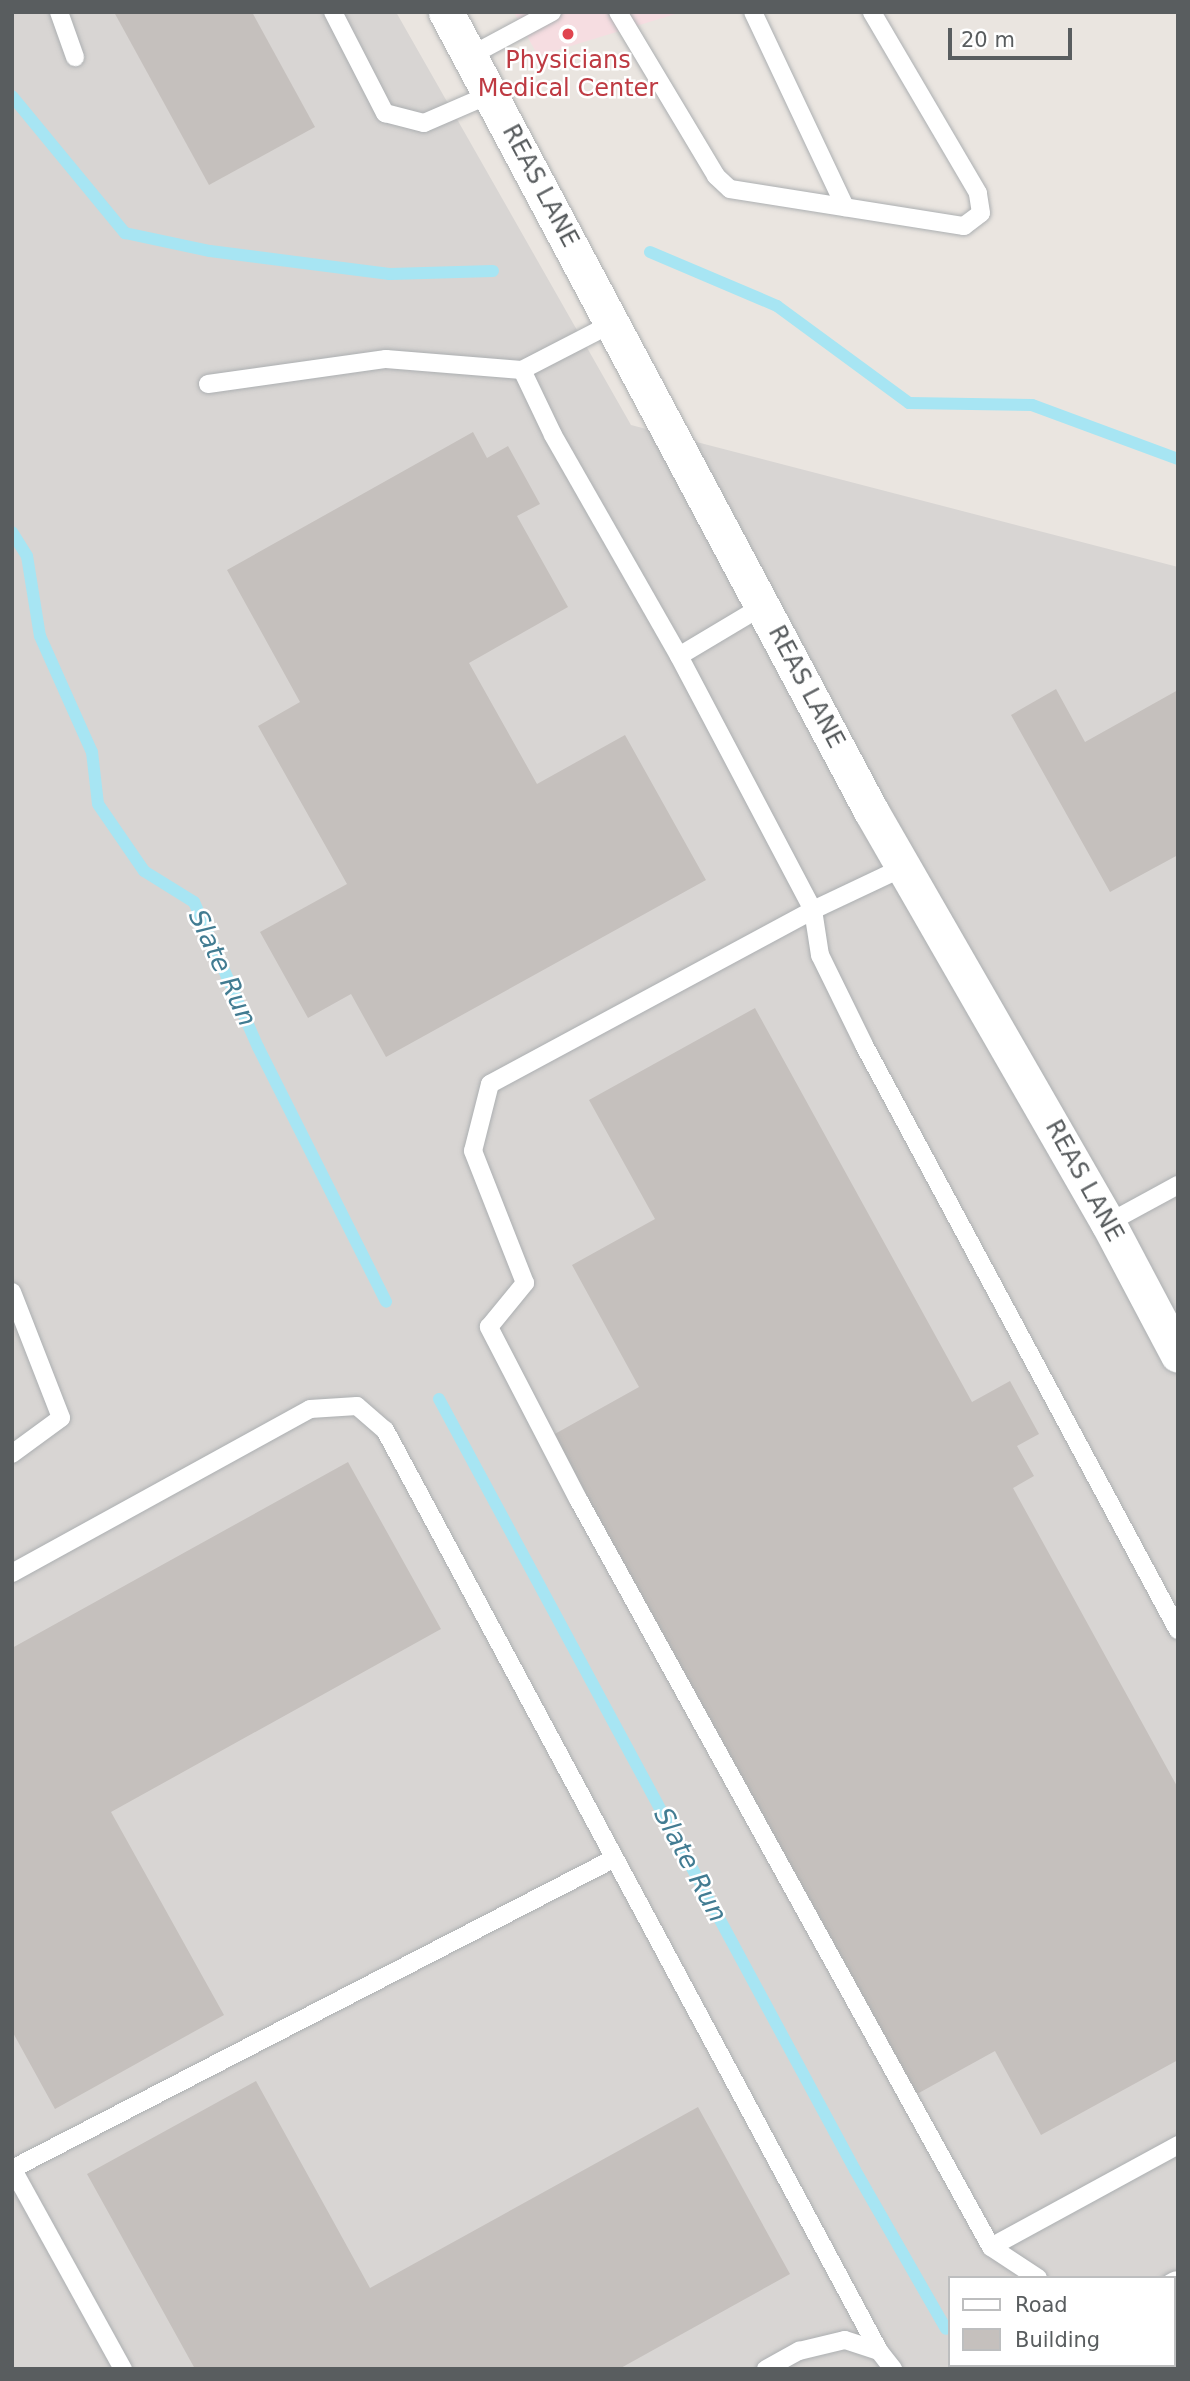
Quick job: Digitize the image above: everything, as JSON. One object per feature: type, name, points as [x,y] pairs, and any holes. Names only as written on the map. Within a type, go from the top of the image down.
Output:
[{"type":"street","name":"REAS LANE","points":[[446,12],[904,867],[1108,1223],[1178,1355]]},
{"type":"lane","points":[[60,12],[75,57]]},
{"type":"lane","points":[[333,12],[384,113],[424,123],[491,94]]},
{"type":"lane","points":[[470,56],[552,12]]},
{"type":"lane","points":[[618,12],[716,176],[730,189],[964,226],[981,213],[978,193],[872,12]]},
{"type":"lane","points":[[753,12],[845,207]]},
{"type":"lane","points":[[208,384],[386,359],[522,370],[612,323]]},
{"type":"lane","points":[[522,370],[554,435],[679,656],[813,910],[820,955],[864,1045],[1178,1630]]},
{"type":"lane","points":[[679,656],[763,606]]},
{"type":"lane","points":[[904,867],[813,910],[490,1084],[473,1151],[524,1283],[489,1327],[689,1702],[992,2247],[1035,2276]]},
{"type":"lane","points":[[1108,1223],[1178,1185]]},
{"type":"lane","points":[[12,1292],[61,1418],[12,1454]]},
{"type":"lane","points":[[12,1573],[310,1409],[357,1406],[384,1430],[879,2351],[893,2369]]},
{"type":"lane","points":[[123,2369],[12,2168],[615,1858]]},
{"type":"lane","points":[[992,2247],[1178,2145]]},
{"type":"lane","points":[[766,2369],[799,2351],[845,2340],[879,2351]]},
{"type":"shaded area","points":[[12,12],[396,12],[631,425],[1178,567],[1178,2369],[12,2369]]},
{"type":"shaded area","name":"Physicians Medical Center","points":[[514,12],[682,12],[538,56]]},
{"type":"building","points":[[114,12],[252,12],[315,127],[209,185]]},
{"type":"building","points":[[473,432],[487,458],[508,446],[540,504],[517,516],[568,607],[469,663],[537,784],[625,735],[706,880],[386,1057],[351,994],[308,1018],[260,932],[347,884],[258,726],[300,702],[227,570]]},
{"type":"building","points":[[1056,689],[1085,742],[1178,690],[1178,855],[1110,892],[1011,715]]},
{"type":"building","points":[[755,1008],[972,1402],[1010,1381],[1039,1434],[1017,1446],[1034,1476],[1013,1488],[1178,1788],[1178,2060],[1041,2135],[995,2051],[917,2094],[553,1435],[639,1387],[572,1265],[655,1219],[589,1100]]},
{"type":"building","points":[[348,1462],[441,1629],[111,1812],[224,2015],[55,2109],[12,2031],[12,1648]]},
{"type":"building","points":[[256,2081],[370,2288],[698,2107],[790,2274],[619,2369],[195,2369],[87,2174]]},
{"type":"waterway","points":[[12,96],[125,233],[210,251],[390,274],[493,271]]},
{"type":"waterway","points":[[650,252],[777,306],[909,403],[1032,405],[1178,459]]},
{"type":"waterway","name":"Slate Run","points":[[12,532],[27,556],[40,636],[92,752],[98,804],[144,871],[194,902],[258,1047],[386,1302]]},
{"type":"waterway","name":"Slate Run","points":[[439,1399],[855,2170],[946,2329]]},
{"type":"place","name":"Physicians Medical Center","points":[[568,34]]}]
